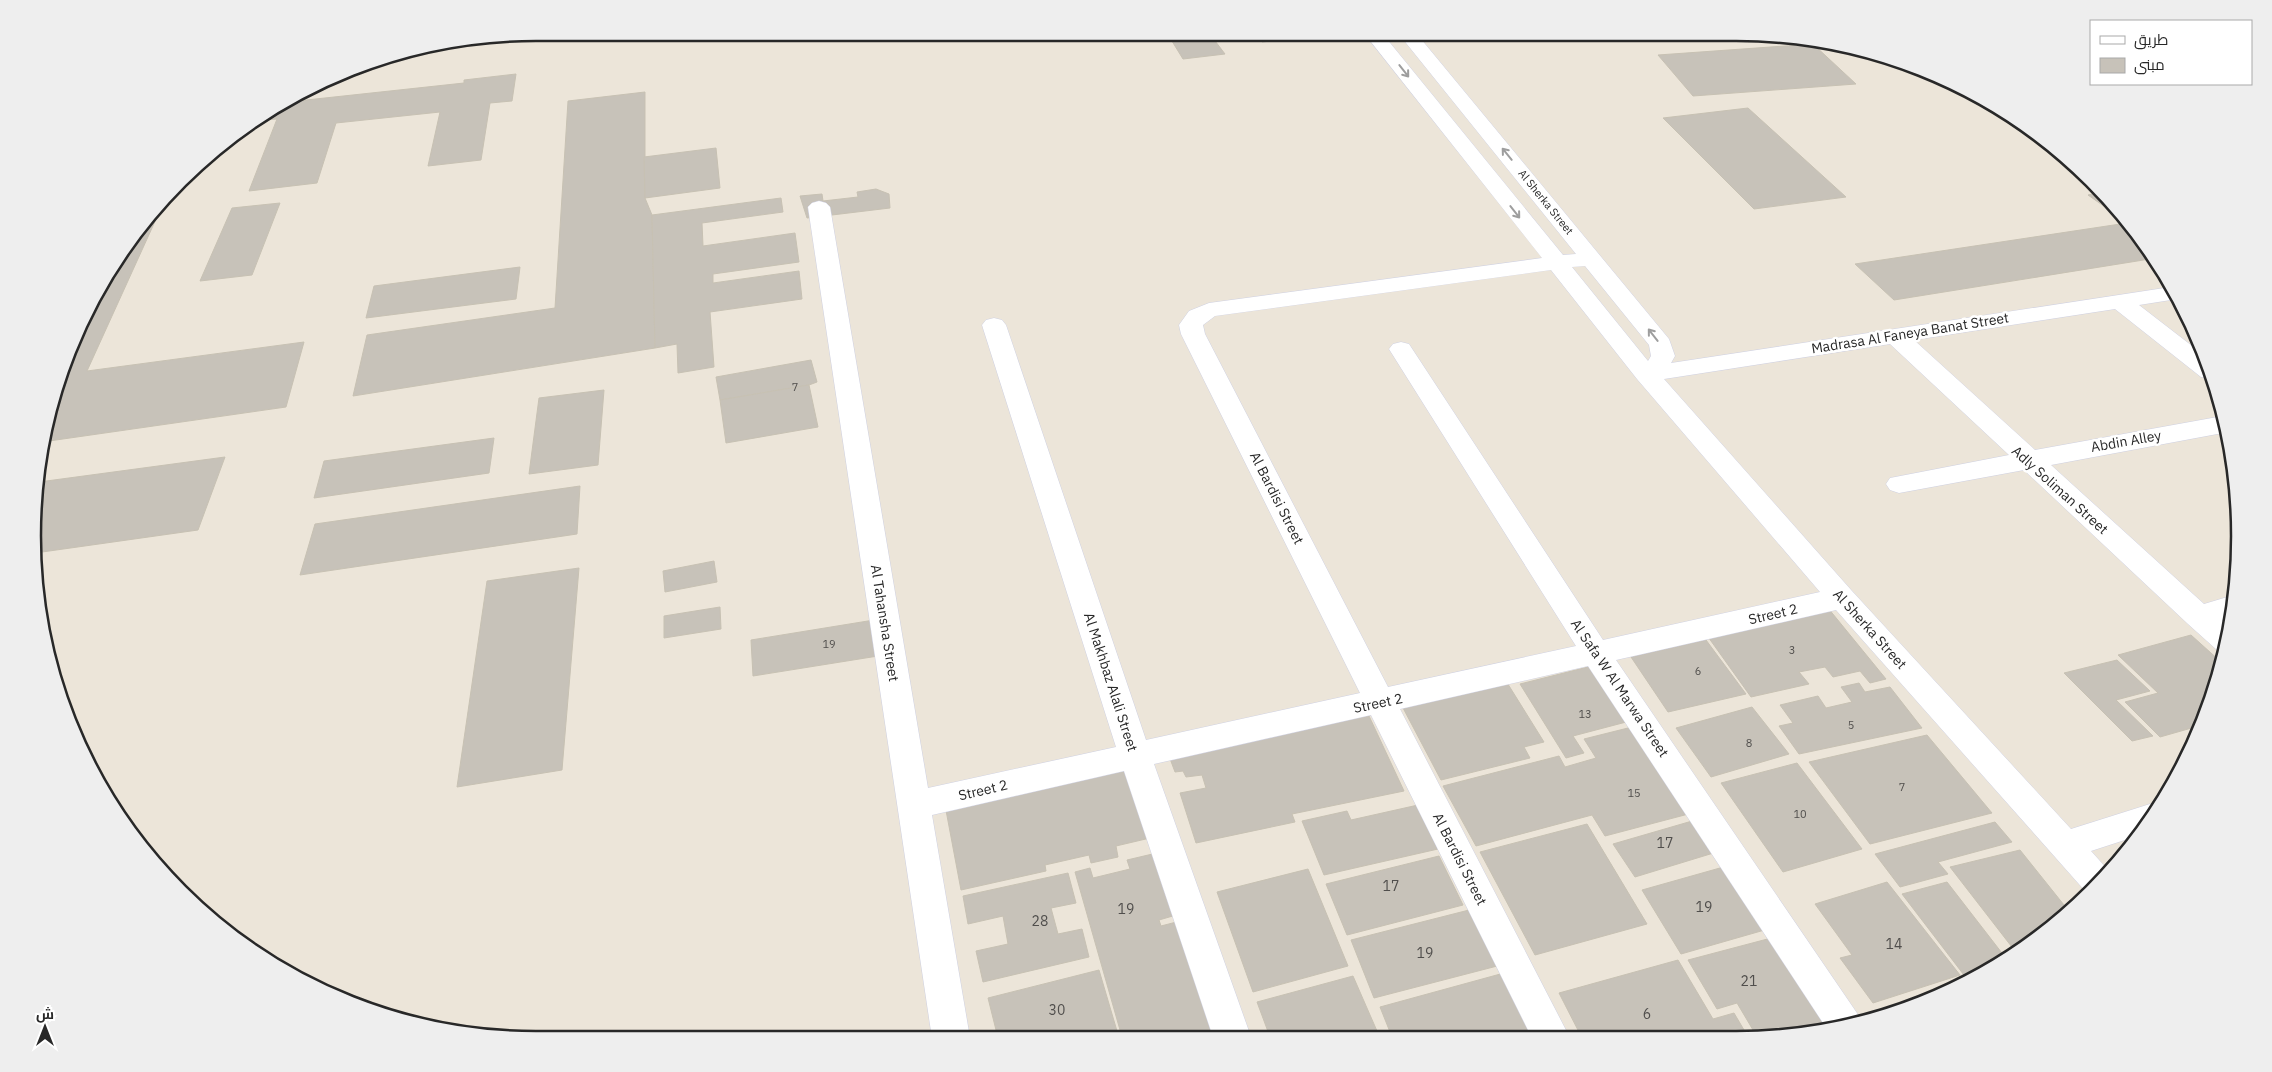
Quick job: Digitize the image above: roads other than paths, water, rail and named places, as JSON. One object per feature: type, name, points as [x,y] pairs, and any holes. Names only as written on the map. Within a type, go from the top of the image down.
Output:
[{"type":"street","name":"Al Sherka Street","points":[[1380,41],[1646,374],[1842,598],[2094,877]]},
{"type":"street","name":"Al Sherka Street","points":[[1414,41],[1661,344],[1663,356],[1656,366],[1646,374]]},
{"type":"street","name":"Al Tahansha Street","points":[[819,207],[950,1031]]},
{"type":"street","name":"Al Bardisi Street","points":[[1547,1031],[1382,702],[1193,334],[1191,325],[1197,316],[1209,310],[1592,258]]},
{"type":"street","name":"Madrasa Al Faneya Banat Street","points":[[1646,374],[2167,294]]},
{"type":"street","points":[[2120,302],[2199,363]]},
{"type":"street","name":"Al Makhbaz Alali Street","points":[[994,325],[1135,756],[1230,1031]]},
{"type":"street","name":"Adly Soliman Street","points":[[1894,335],[2026,459],[2220,636]]},
{"type":"street","name":"Al Safa W Al Marwa Street","points":[[1401,349],[1597,654],[1842,1019]]},
{"type":"street","name":"Abdin Alley","points":[[1899,484],[2026,459],[2218,425]]},
{"type":"street","name":"Street 2","points":[[914,805],[1842,598]]},
{"type":"street","points":[[2198,616],[2226,608]]},
{"type":"street","points":[[2066,845],[2140,821]]}]
